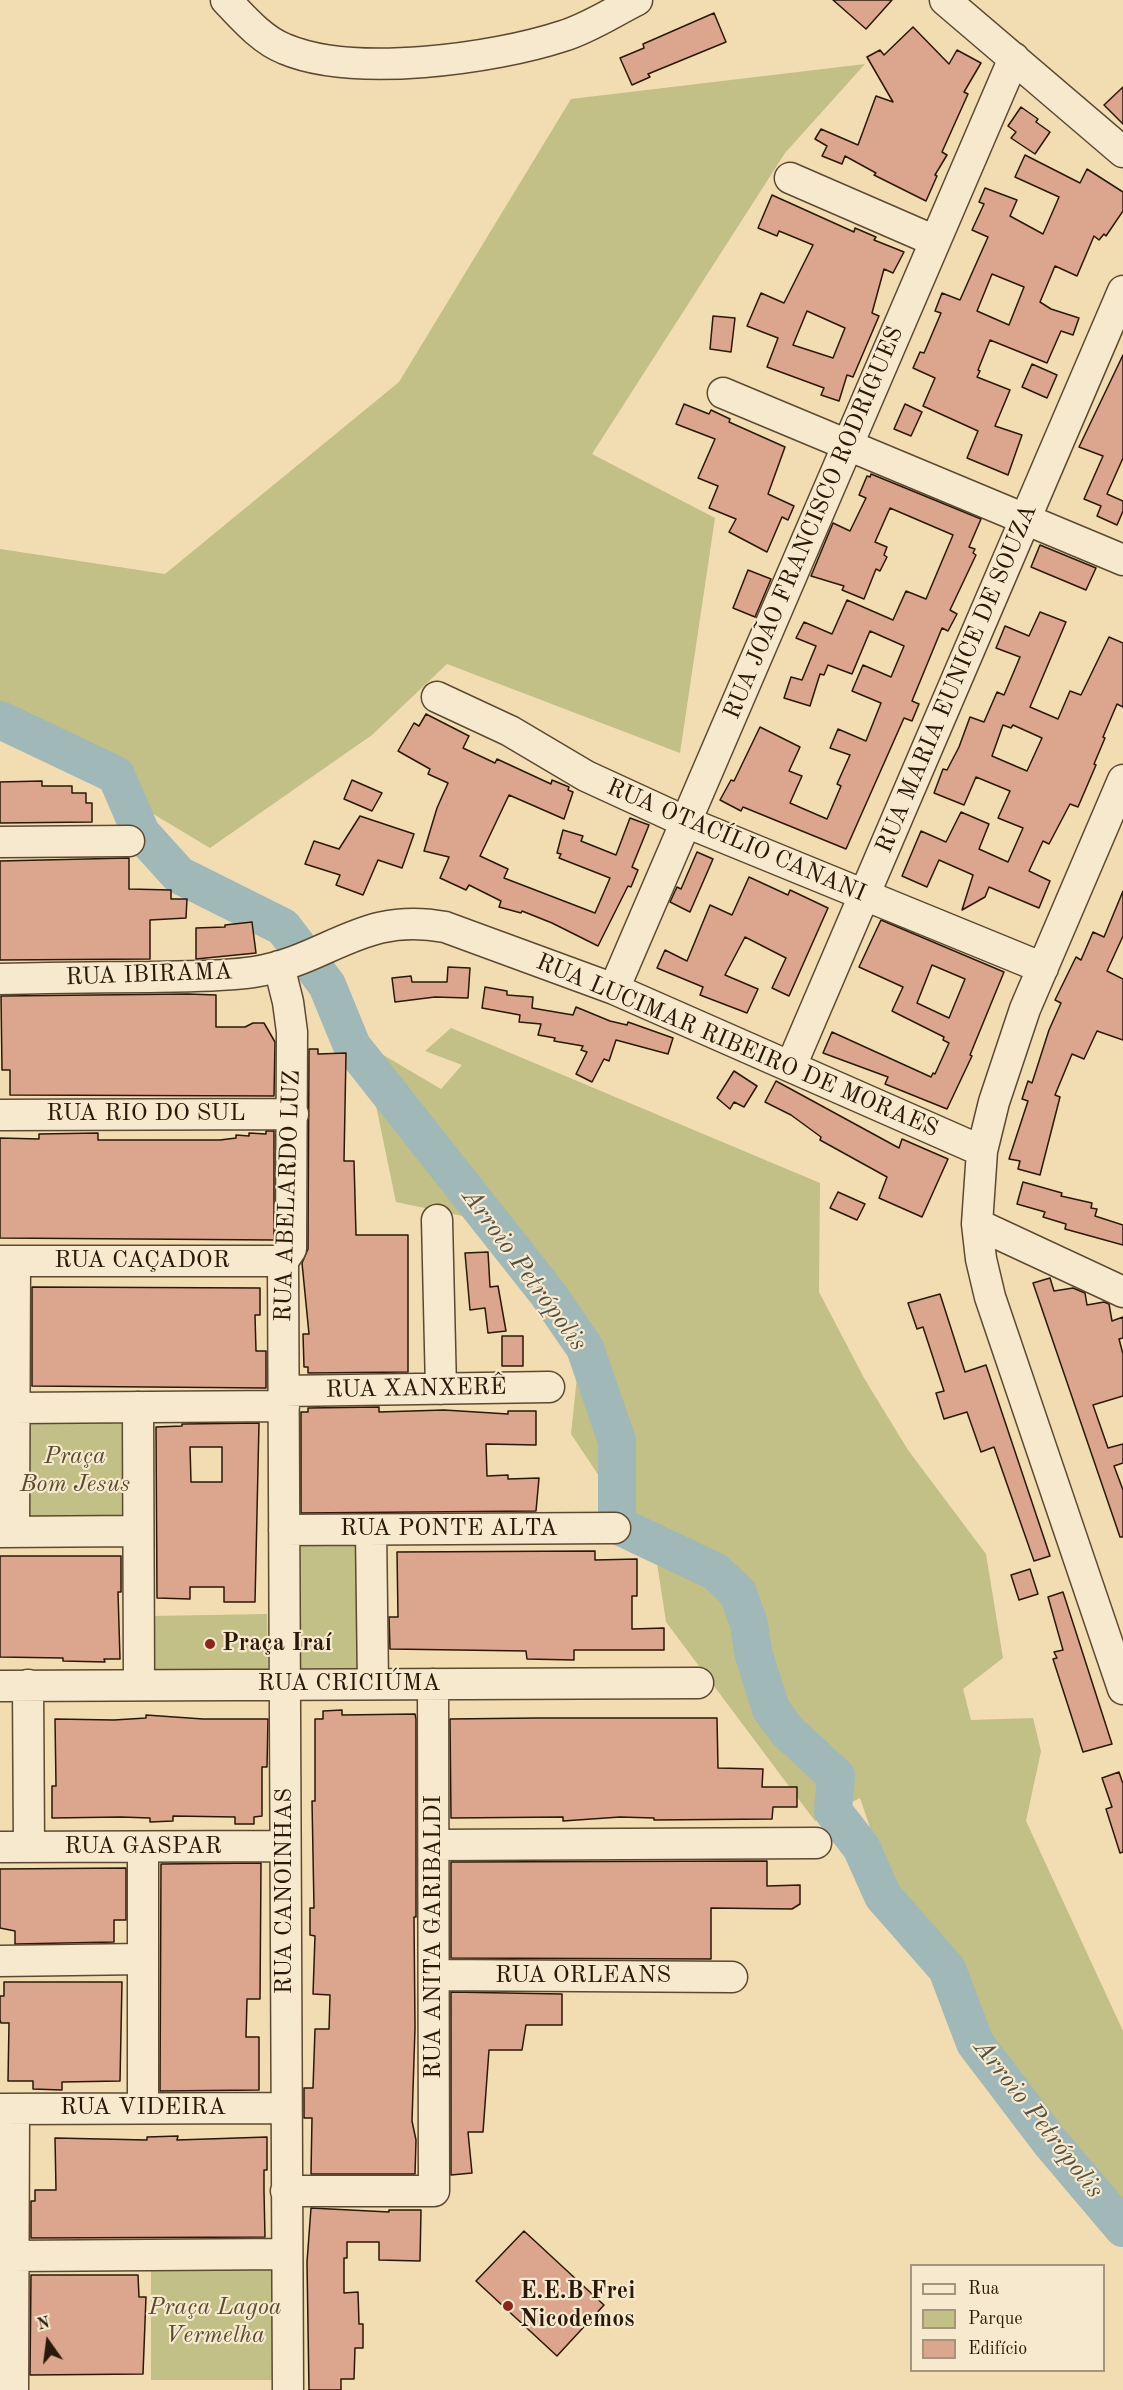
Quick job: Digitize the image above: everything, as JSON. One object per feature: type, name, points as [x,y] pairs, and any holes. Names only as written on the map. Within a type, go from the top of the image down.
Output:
[{"type":"street","points":[[226,0],[259,32],[283,49],[311,58],[342,63],[380,64],[492,52],[535,44],[566,36],[637,0]]},
{"type":"street","points":[[945,0],[1123,152]]},
{"type":"street","name":"RUA JOÃO FRANCISCO RODRIGUES","points":[[614,989],[1014,58]]},
{"type":"street","points":[[790,178],[935,241]]},
{"type":"street","name":"RUA MARIA EUNICE DE SOUZA","points":[[791,1066],[1123,291]]},
{"type":"street","points":[[723,393],[1123,560]]},
{"type":"street","name":"RUA OTACÍLIO CANANI","points":[[437,697],[510,731],[586,776],[686,822],[1043,968]]},
{"type":"street","points":[[1123,780],[1008,1056],[982,1151],[977,1224],[981,1259],[990,1297],[1123,1689]]},
{"type":"street","points":[[0,842],[129,841]]},
{"type":"street","name":"RUA LUCIMAR RIBEIRO DE MORAES","points":[[298,959],[375,927],[423,923],[445,927],[614,989],[982,1151]]},
{"type":"street","name":"RUA IBIRAMA","points":[[0,979],[203,976],[255,972],[298,959]]},
{"type":"street","name":"RUA ABELARDO LUZ","points":[[284,1399],[283,1260],[291,1249],[293,1114],[292,1032],[288,1002],[298,959]]},
{"type":"street","name":"RUA RIO DO SUL","points":[[0,1115],[293,1114]]},
{"type":"street","points":[[437,1220],[441,1389]]},
{"type":"street","points":[[977,1224],[1123,1292]]},
{"type":"street","name":"RUA CAÇADOR","points":[[7,1261],[283,1260]]},
{"type":"street","points":[[7,1261],[14,1408],[7,1532],[138,1531]]},
{"type":"street","name":"RUA XANXERÊ","points":[[14,1408],[138,1407],[441,1389],[549,1387]]},
{"type":"street","name":"RUA CANOINHAS","points":[[284,1399],[288,2390]]},
{"type":"street","points":[[138,1407],[139,1685]]},
{"type":"street","name":"RUA PONTE ALTA","points":[[284,1530],[615,1528]]},
{"type":"street","points":[[372,1530],[373,1684]]},
{"type":"street","name":"RUA CRICIÚMA","points":[[14,1685],[698,1683]]},
{"type":"street","name":"RUA ANITA GARIBALDI","points":[[286,2191],[434,2191],[433,1684]]},
{"type":"street","points":[[14,1685],[15,1847]]},
{"type":"street","points":[[434,1845],[816,1844]]},
{"type":"street","name":"RUA GASPAR","points":[[15,1847],[285,1846]]},
{"type":"street","points":[[143,1847],[143,2108]]},
{"type":"street","points":[[0,1961],[143,1959]]},
{"type":"street","name":"RUA ORLEANS","points":[[434,1975],[732,1977]]},
{"type":"street","name":"RUA VIDEIRA","points":[[7,2109],[286,2108]]},
{"type":"street","points":[[7,2109],[13,2256],[13,2390]]},
{"type":"street","points":[[13,2256],[286,2254]]},
{"type":"green space","points":[[865,64],[785,153],[592,454],[715,518],[680,753],[447,664],[372,735],[210,848],[0,722],[0,549],[165,574],[399,382],[571,99]]},
{"type":"green space","points":[[451,1028],[820,1183],[819,1292],[864,1378],[908,1450],[986,1554],[1003,1658],[963,1689],[971,1720],[1033,1718],[1041,1751],[1026,1821],[1123,2031],[1123,2215],[1086,2165],[1032,2104],[964,2002],[953,1962],[891,1890],[860,1798],[815,1821],[666,1622],[657,1563],[571,1434],[579,1358],[472,1218],[396,1202],[363,1043],[441,1089],[462,1065],[425,1051]]},
{"type":"green space","name":"Praça Bom Jesus","points":[[126,1419],[126,1522],[25,1523],[25,1420]]},
{"type":"green space","points":[[364,1544],[365,1671],[297,1671],[296,1545]]},
{"type":"green space","name":"Praça Iraí","points":[[267,1614],[268,1671],[153,1673],[152,1616]]},
{"type":"green space","name":"Praça Lagoa Vermelha","points":[[151,2263],[279,2264],[278,2380],[151,2380]]},
{"type":"building","points":[[833,0],[892,0],[866,29]]},
{"type":"building","points":[[714,13],[726,42],[648,74],[650,77],[632,85],[620,58],[644,48],[643,44]]},
{"type":"building","points":[[913,27],[949,64],[957,50],[981,63],[964,92],[968,94],[942,152],[947,155],[935,175],[937,176],[926,201],[874,175],[876,173],[845,156],[842,164],[822,156],[827,146],[815,139],[821,129],[858,145],[876,96],[893,102],[867,57],[880,50],[884,55]]},
{"type":"building","points":[[1123,87],[1123,124],[1104,105]]},
{"type":"building","points":[[1021,107],[1038,119],[1036,122],[1050,132],[1035,154],[1011,138],[1016,132],[1008,126]]},
{"type":"building","points":[[1025,155],[1080,183],[1087,169],[1123,192],[1123,211],[1106,236],[1104,234],[1099,240],[1094,236],[1077,276],[1055,266],[1040,302],[1051,309],[1079,318],[1073,335],[1061,331],[1047,363],[990,340],[977,377],[1010,390],[995,426],[1022,435],[1008,475],[967,458],[978,431],[923,406],[935,378],[913,368],[920,352],[924,353],[941,313],[935,311],[942,293],[960,300],[988,237],[972,230],[984,204],[979,202],[985,188],[1017,200],[1010,216],[1043,234],[1059,197],[1015,177]],"holes":[[[992,274],[1024,287],[1009,325],[977,311]]]},
{"type":"building","points":[[772,195],[854,232],[855,228],[876,237],[874,240],[904,252],[893,273],[884,269],[872,313],[879,316],[853,377],[847,375],[839,401],[821,395],[824,388],[767,367],[778,338],[747,326],[761,293],[784,303],[813,245],[779,231],[777,236],[758,228]],"holes":[[[807,311],[845,328],[833,358],[793,345]]]},
{"type":"building","points":[[713,316],[735,318],[731,352],[710,349]]},
{"type":"building","points":[[1123,355],[1123,458],[1107,494],[1123,501],[1123,511],[1117,525],[1097,516],[1101,506],[1084,499],[1103,456],[1079,447]]},
{"type":"building","points":[[1032,364],[1057,375],[1047,398],[1022,387]]},
{"type":"building","points":[[684,404],[709,414],[711,410],[730,419],[729,422],[785,447],[768,494],[794,506],[788,520],[782,517],[767,552],[729,532],[736,519],[709,508],[718,486],[698,478],[715,439],[676,424]]},
{"type":"building","points":[[905,404],[922,412],[911,436],[894,429]]},
{"type":"building","points":[[871,474],[981,519],[969,547],[975,549],[973,553],[976,555],[950,610],[957,614],[948,631],[942,628],[912,701],[919,704],[912,721],[904,718],[846,849],[743,807],[741,811],[720,800],[731,780],[734,781],[760,727],[800,747],[789,771],[802,776],[790,803],[827,819],[841,786],[837,784],[850,755],[830,748],[838,729],[866,741],[881,703],[852,691],[863,665],[891,677],[904,646],[870,631],[852,674],[828,665],[824,675],[820,674],[810,706],[784,698],[791,677],[802,680],[816,646],[796,638],[804,622],[832,634],[847,600],[893,620],[906,591],[926,599],[953,535],[890,508],[875,542],[887,547],[884,555],[887,557],[880,571],[876,569],[864,599],[842,590],[844,586],[811,576],[833,523],[850,531],[866,498],[859,495],[867,476],[870,477]]},
{"type":"building","points":[[1040,545],[1096,568],[1086,590],[1031,567]]},
{"type":"building","points":[[748,570],[771,579],[755,617],[733,608]]},
{"type":"building","points":[[1040,612],[1066,622],[1030,707],[1058,719],[1070,691],[1081,695],[1109,637],[1123,643],[1123,707],[1117,704],[1103,737],[1105,738],[1094,764],[1096,765],[1078,807],[1070,804],[1049,844],[1043,841],[1029,871],[1050,881],[1039,908],[989,887],[985,897],[962,910],[973,875],[939,860],[927,887],[902,876],[921,831],[946,842],[961,812],[989,824],[979,849],[1008,862],[1023,828],[998,818],[1010,791],[976,777],[964,805],[934,793],[943,769],[947,770],[959,747],[970,717],[984,722],[997,692],[1004,695],[1020,657],[996,648],[1005,626],[1029,636]],"holes":[[[1003,725],[1011,728],[1013,725],[1042,738],[1027,771],[992,756]]]},
{"type":"building","points":[[426,714],[469,736],[463,748],[495,763],[497,759],[551,784],[552,780],[569,787],[568,790],[573,792],[564,819],[509,795],[480,856],[508,869],[504,878],[595,913],[610,878],[559,858],[561,854],[557,853],[563,830],[583,836],[581,841],[616,855],[630,818],[649,825],[632,867],[638,870],[631,887],[628,886],[598,946],[522,911],[521,913],[499,907],[501,901],[469,885],[466,890],[440,878],[449,857],[424,851],[437,808],[448,783],[428,774],[430,769],[398,751],[414,723],[419,726]]},
{"type":"building","points":[[352,780],[382,793],[372,811],[344,799]]},
{"type":"building","points":[[42,781],[42,786],[72,786],[72,793],[86,793],[86,803],[92,803],[92,822],[0,823],[0,782]]},
{"type":"building","points":[[360,816],[414,834],[402,868],[378,860],[363,895],[336,885],[340,875],[305,864],[314,841],[339,849]]},
{"type":"building","points":[[697,852],[713,859],[690,912],[670,902],[677,887],[681,889]]},
{"type":"building","points":[[129,858],[129,889],[171,890],[171,899],[187,899],[186,918],[150,920],[150,959],[0,960],[0,861]]},
{"type":"building","points":[[749,877],[788,895],[790,890],[828,908],[789,996],[772,988],[786,958],[745,937],[725,975],[758,989],[747,1013],[700,995],[703,987],[657,968],[665,950],[687,961],[710,905],[732,915]]},
{"type":"building","points":[[1123,891],[1123,936],[1107,971],[1123,979],[1123,1040],[1097,1031],[1084,1059],[1072,1054],[1055,1095],[1060,1097],[1040,1175],[1018,1169],[1020,1161],[1009,1159],[1028,1101],[1022,1099],[1028,1081],[1032,1083],[1049,1030],[1061,1003],[1055,1000],[1076,957],[1081,960],[1093,932],[1104,937]]},
{"type":"building","points":[[881,920],[1004,972],[970,1055],[972,1056],[947,1109],[885,1084],[888,1077],[823,1053],[832,1032],[931,1077],[933,1073],[935,1074],[949,1043],[943,1040],[944,1037],[892,1011],[903,987],[859,967]],"holes":[[[932,965],[965,979],[949,1018],[917,1003]]]},
{"type":"building","points":[[252,922],[256,953],[196,959],[196,928],[225,927],[225,925]]},
{"type":"building","points":[[448,967],[470,968],[468,998],[435,997],[395,1002],[392,978],[411,976],[412,982],[447,982]]},
{"type":"building","points":[[485,987],[507,991],[507,995],[533,997],[532,1008],[573,1015],[576,1007],[610,1021],[627,1025],[628,1022],[673,1038],[668,1054],[616,1040],[609,1061],[604,1059],[592,1082],[576,1074],[587,1052],[581,1050],[583,1046],[554,1041],[555,1038],[538,1035],[541,1024],[519,1022],[520,1015],[482,1008]]},
{"type":"building","points":[[216,995],[216,1027],[245,1027],[253,1023],[264,1023],[275,1042],[274,1096],[10,1095],[10,1070],[2,1070],[1,996]]},
{"type":"building","points":[[309,1049],[318,1049],[318,1054],[346,1053],[344,1161],[354,1161],[356,1235],[408,1235],[408,1372],[308,1373],[308,1367],[304,1367],[303,1334],[309,1334],[302,1263],[308,1249]]},
{"type":"building","points":[[734,1071],[757,1086],[744,1107],[734,1102],[730,1109],[717,1098]]},
{"type":"building","points":[[776,1081],[899,1148],[902,1139],[948,1159],[922,1217],[879,1198],[887,1177],[820,1140],[821,1137],[791,1115],[765,1102]]},
{"type":"building","points":[[266,1131],[274,1131],[274,1240],[0,1238],[0,1138],[39,1139],[39,1134],[98,1133],[98,1140],[220,1140],[236,1138],[236,1135],[249,1136],[249,1133],[266,1134]]},
{"type":"building","points":[[1023,1182],[1062,1193],[1061,1196],[1092,1203],[1091,1208],[1097,1209],[1095,1216],[1123,1225],[1123,1245],[1065,1229],[1066,1224],[1043,1217],[1045,1212],[1017,1204]]},
{"type":"building","points":[[838,1192],[865,1204],[857,1220],[830,1208]]},
{"type":"building","points":[[488,1252],[490,1287],[498,1286],[506,1331],[488,1333],[485,1308],[470,1310],[465,1253]]},
{"type":"building","points":[[1050,1278],[1054,1291],[1073,1288],[1085,1293],[1087,1305],[1104,1302],[1109,1304],[1112,1321],[1123,1317],[1123,1338],[1119,1339],[1123,1354],[1123,1396],[1093,1405],[1108,1448],[1123,1444],[1123,1463],[1114,1466],[1123,1490],[1123,1537],[1120,1537],[1033,1283]]},
{"type":"building","points":[[32,1287],[260,1288],[260,1315],[255,1315],[256,1351],[266,1351],[266,1388],[32,1386]]},
{"type":"building","points":[[940,1294],[965,1372],[986,1365],[1050,1556],[1034,1561],[994,1447],[981,1452],[967,1412],[944,1419],[936,1393],[944,1391],[923,1327],[917,1329],[908,1303]]},
{"type":"building","points":[[502,1336],[523,1336],[523,1366],[502,1366]]},
{"type":"building","points":[[379,1407],[379,1412],[444,1410],[508,1414],[508,1411],[536,1411],[536,1445],[486,1444],[487,1476],[508,1475],[508,1479],[539,1478],[536,1511],[301,1513],[301,1412],[308,1412],[308,1408]]},
{"type":"building","points":[[259,1423],[255,1602],[224,1602],[224,1587],[190,1587],[190,1599],[157,1598],[156,1427],[182,1426],[182,1424]],"holes":[[[190,1447],[222,1447],[222,1482],[191,1482]]]},
{"type":"building","points":[[595,1551],[595,1560],[637,1559],[637,1596],[632,1596],[632,1629],[664,1628],[664,1650],[574,1650],[574,1660],[527,1659],[526,1651],[390,1649],[389,1617],[398,1617],[397,1552]]},
{"type":"building","points":[[0,1556],[121,1556],[121,1592],[118,1592],[120,1659],[104,1659],[105,1662],[63,1661],[63,1658],[0,1657]]},
{"type":"building","points":[[1030,1569],[1038,1594],[1019,1600],[1011,1575]]},
{"type":"building","points":[[1063,1592],[1112,1744],[1083,1752],[1053,1659],[1057,1658],[1054,1652],[1063,1650],[1048,1597]]},
{"type":"building","points":[[342,1710],[342,1715],[415,1714],[416,1719],[415,2028],[412,2121],[416,2140],[415,2174],[311,2174],[312,2118],[304,2118],[304,2088],[313,2088],[315,2029],[329,2029],[330,1995],[313,1994],[315,1936],[310,1935],[310,1908],[314,1908],[312,1801],[315,1801],[315,1719],[323,1719],[323,1711]]},
{"type":"building","points":[[146,1715],[203,1719],[268,1719],[267,1767],[262,1767],[262,1816],[254,1817],[254,1824],[235,1824],[235,1817],[173,1816],[173,1821],[150,1822],[150,1818],[52,1818],[52,1786],[56,1786],[55,1719],[114,1720],[146,1718]]},
{"type":"building","points":[[717,1718],[718,1768],[763,1769],[762,1787],[797,1787],[797,1807],[773,1807],[772,1819],[654,1820],[654,1818],[620,1817],[563,1821],[563,1817],[451,1818],[450,1719]]},
{"type":"building","points":[[1119,1772],[1123,1784],[1123,1852],[1120,1853],[1106,1809],[1112,1807],[1102,1778]]},
{"type":"building","points":[[767,1861],[767,1886],[800,1885],[800,1904],[792,1909],[711,1908],[711,1959],[451,1958],[451,1862]]},
{"type":"building","points":[[261,1863],[260,1999],[247,1999],[246,2037],[259,2037],[259,2090],[160,2091],[161,1864]]},
{"type":"building","points":[[126,1868],[126,1920],[114,1920],[114,1942],[15,1944],[15,1931],[0,1928],[0,1869]]},
{"type":"building","points":[[4,1982],[122,1982],[120,2081],[62,2082],[62,2090],[33,2089],[33,2081],[8,2081],[9,2023],[1,2023],[0,2020],[0,1996],[4,1996]]},
{"type":"building","points":[[451,1992],[562,1994],[562,2025],[526,2025],[522,2050],[489,2050],[483,2132],[468,2132],[472,2173],[451,2175]]},
{"type":"building","points":[[178,2136],[177,2140],[267,2137],[267,2170],[264,2170],[265,2237],[31,2238],[31,2201],[35,2201],[35,2190],[56,2190],[55,2138],[147,2140],[147,2137]]},
{"type":"building","points":[[311,2208],[389,2212],[389,2210],[421,2210],[420,2261],[379,2260],[379,2242],[347,2242],[347,2258],[344,2258],[344,2293],[358,2292],[359,2324],[363,2324],[363,2348],[355,2348],[354,2379],[341,2379],[341,2390],[309,2390],[307,2262]]},
{"type":"building","points":[[524,2231],[604,2305],[557,2356],[476,2281]]},
{"type":"building","points":[[31,2275],[138,2275],[139,2297],[146,2297],[143,2374],[30,2375]]},
{"type":"waterway","name":"Arroio Petrópolis","points":[[0,720],[116,775],[141,833],[179,875],[283,927],[327,985],[352,1046],[548,1294],[585,1348],[617,1441],[617,1525],[716,1572],[738,1593],[749,1624],[753,1652],[771,1709],[787,1731],[836,1776],[833,1811],[861,1847],[883,1896],[947,1969],[975,2043],[1051,2143],[1123,2228]]},
{"type":"place","name":"Praça Iraí","points":[[210,1644]]},
{"type":"place","name":"E.E.B Frei Nicodemos","points":[[508,2306]]}]
